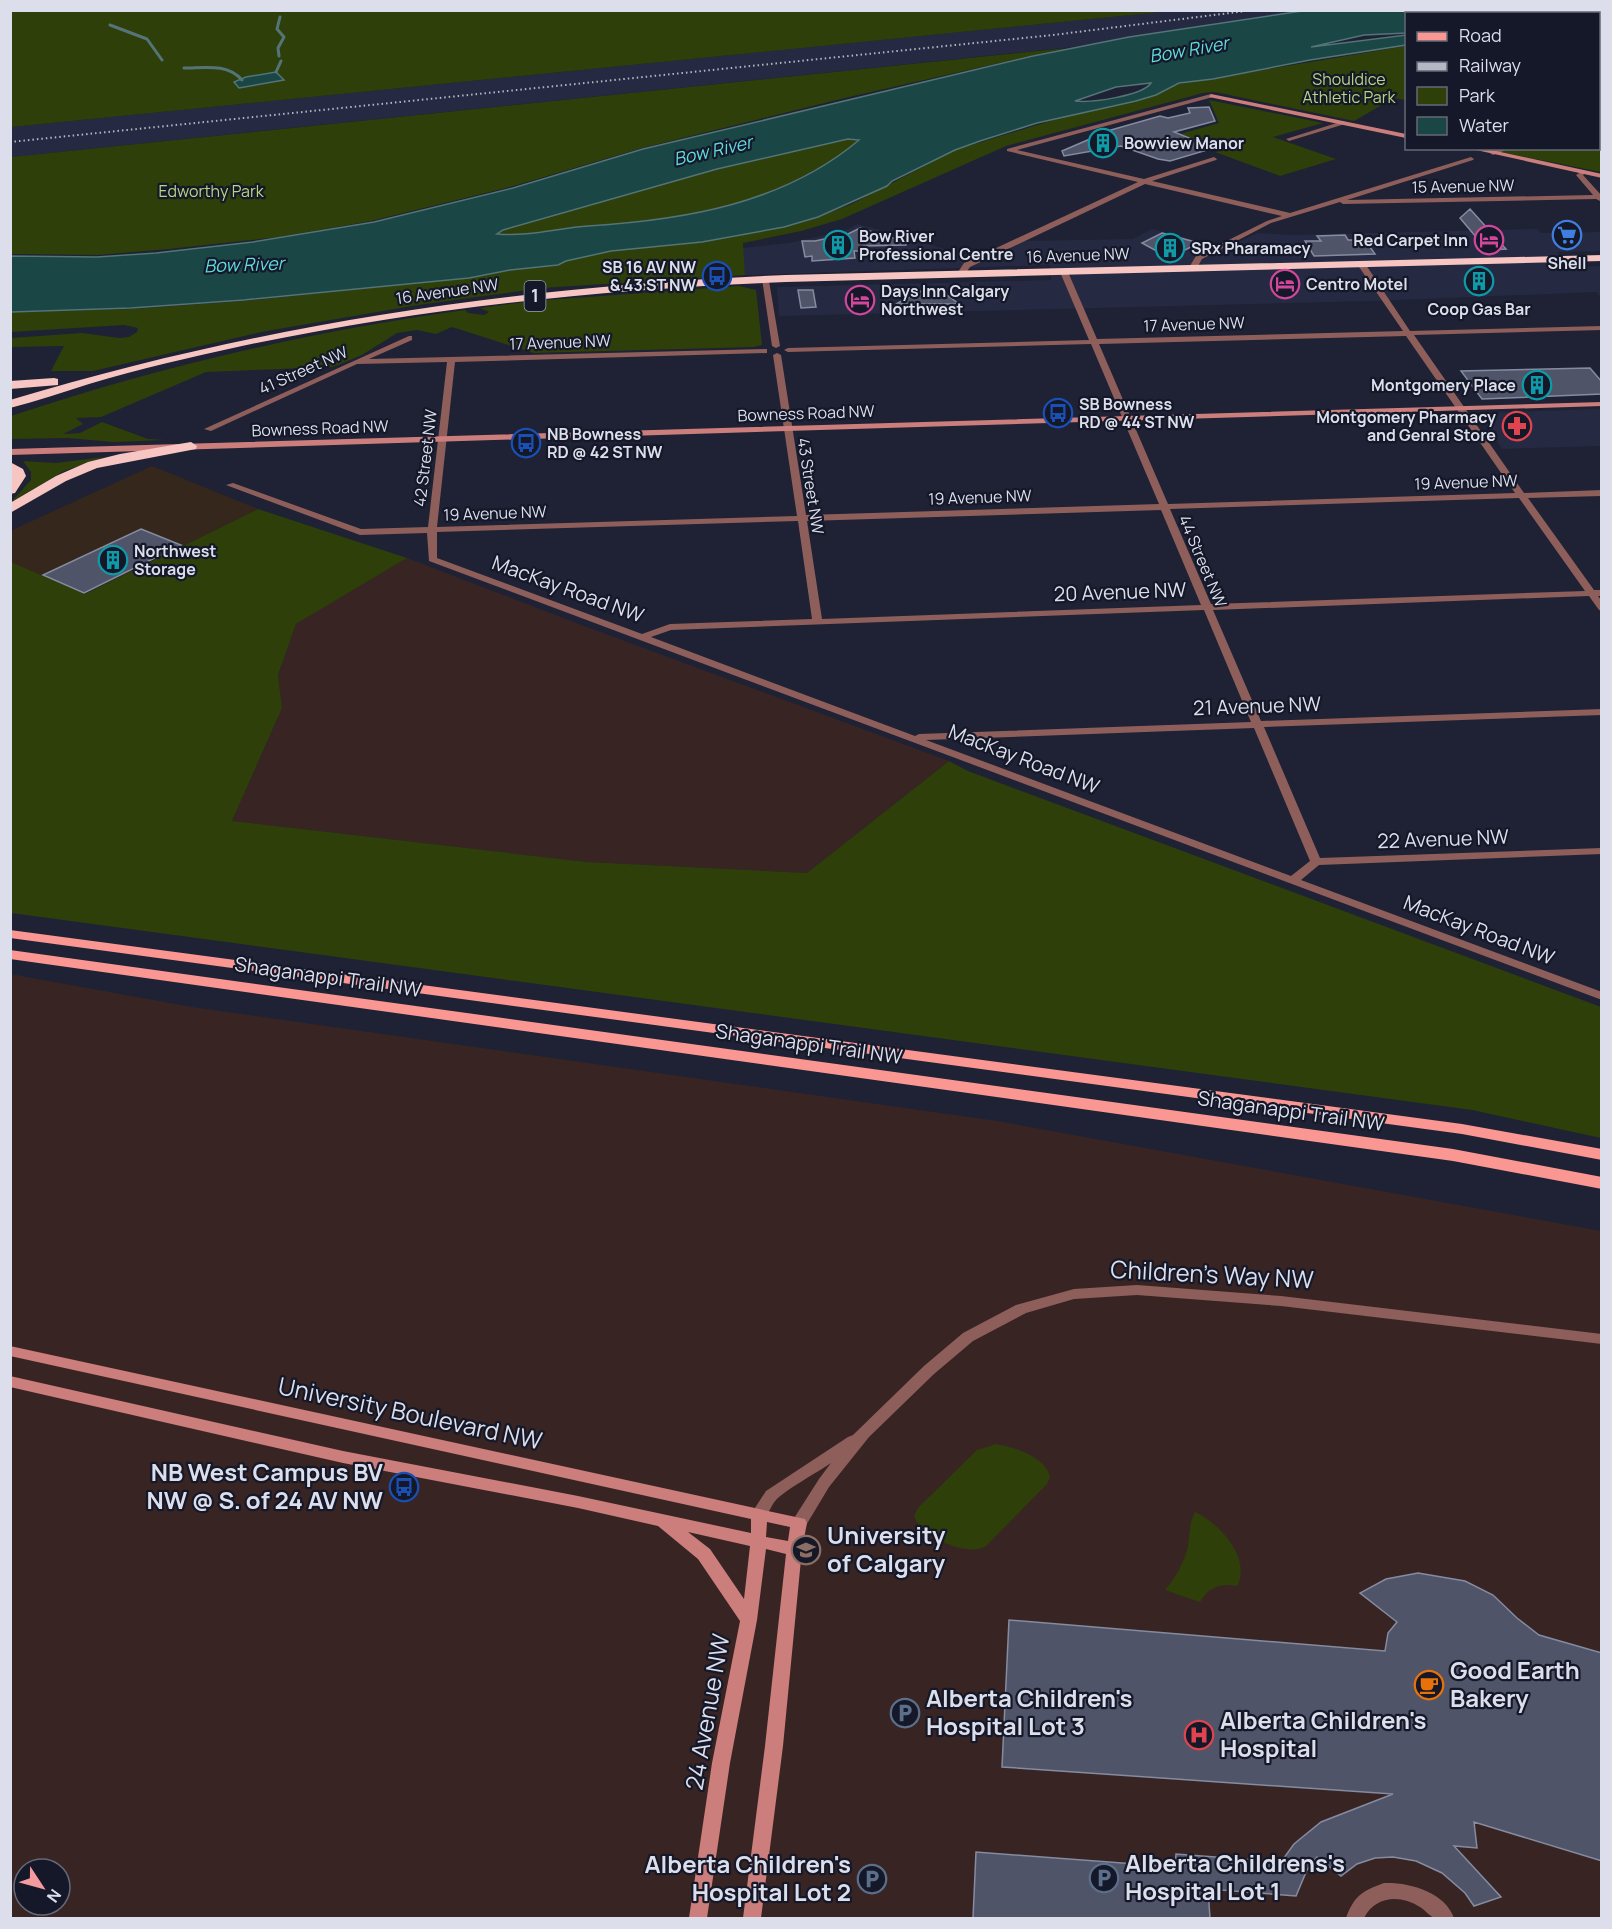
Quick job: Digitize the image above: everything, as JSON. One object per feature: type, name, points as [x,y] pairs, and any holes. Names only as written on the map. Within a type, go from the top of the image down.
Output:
[{"type":"highway","name":"16 Avenue NW","points":[[10,404],[94,378],[258,338],[428,310],[635,286],[765,280],[1602,258]]},
{"type":"highway","name":"16 Avenue NW","points":[[10,412],[146,371],[306,331]]},
{"type":"highway","points":[[10,385],[94,378]]},
{"type":"highway","points":[[10,509],[64,477],[91,466],[191,446]]},
{"type":"highway","points":[[10,466],[19,475],[16,484],[10,490]]},
{"type":"main road","name":"Shaganappi Trail NW","points":[[10,934],[1450,1127],[1602,1155]]},
{"type":"main road","name":"Shaganappi Trail NW","points":[[10,954],[1454,1155],[1602,1183]]},
{"type":"street","points":[[1290,215],[1009,150],[1211,96],[1405,136]]},
{"type":"street","points":[[1289,139],[1343,123]]},
{"type":"street","points":[[1480,150],[1602,176]]},
{"type":"street","points":[[1494,153],[1502,150]]},
{"type":"street","points":[[960,275],[967,265],[1143,182],[1214,159]]},
{"type":"street","points":[[1192,269],[1199,258],[1269,222],[1471,159]]},
{"type":"street","points":[[1584,172],[1579,175],[1599,199]]},
{"type":"street","name":"15 Avenue NW","points":[[1330,203],[1599,199]]},
{"type":"street","points":[[1361,264],[1520,495],[1596,593],[1602,608]]},
{"type":"street","name":"44 Street NW","points":[[1064,272],[1316,861]]},
{"type":"street","points":[[765,280],[776,346]]},
{"type":"street","name":"17 Avenue NW","points":[[788,350],[1602,328]]},
{"type":"street","name":"41 Street NW","points":[[208,429],[409,338]]},
{"type":"street","points":[[776,346],[788,350],[777,356],[764,351],[768,347],[776,346]]},
{"type":"street","name":"17 Avenue NW","points":[[356,362],[764,351]]},
{"type":"street","name":"43 Street NW","points":[[777,356],[817,620]]},
{"type":"street","name":"42 Street NW","points":[[432,559],[432,530],[451,361]]},
{"type":"street","name":"Bowness Road NW","points":[[10,452],[1602,405]]},
{"type":"street","name":"19 Avenue NW","points":[[230,485],[360,532],[1602,492]]},
{"type":"street","name":"MacKay Road NW","points":[[432,559],[1602,996]]},
{"type":"street","name":"20 Avenue NW","points":[[643,637],[669,627],[817,620],[1596,593]]},
{"type":"street","name":"21 Avenue NW","points":[[914,738],[1602,712]]},
{"type":"street","name":"22 Avenue NW","points":[[1316,861],[1602,851]]},
{"type":"street","points":[[1292,880],[1316,861]]},
{"type":"street","name":"Children's Way NW","points":[[799,1523],[824,1483],[864,1433],[928,1370],[968,1337],[1021,1309],[1074,1294],[1137,1290],[1281,1301],[1602,1339]]},
{"type":"street","name":"University Boulevard NW","points":[[10,1351],[799,1523]]},
{"type":"street","points":[[10,1381],[343,1457],[661,1519],[794,1549]]},
{"type":"street","name":"Children's Way NW","points":[[759,1514],[771,1495],[864,1433]]},
{"type":"street","name":"24 Avenue NW","points":[[698,1918],[725,1742],[749,1620],[759,1542],[759,1514]]},
{"type":"street","points":[[661,1519],[704,1554],[749,1620]]},
{"type":"street","points":[[752,1918],[774,1746],[794,1549],[799,1523]]},
{"type":"street","points":[[1355,1918],[1366,1899],[1379,1892],[1394,1890],[1411,1893],[1427,1900],[1445,1918]]},
{"type":"shaded area","points":[[1171,11],[1309,11],[1072,47],[11,157],[11,127]]},
{"type":"shaded area","points":[[858,224],[966,255],[989,258],[1023,241],[1133,239],[1152,229],[1225,248],[1258,233],[1291,235],[1537,229],[1541,233],[1601,232],[1601,251],[1557,252],[1570,267],[1601,266],[1601,298],[1596,292],[1372,301],[779,316],[777,287],[1051,280],[1050,265],[745,275],[743,248],[789,243],[844,231]]},
{"type":"shaded area","points":[[1601,409],[1601,446],[1502,449],[1478,413]]},
{"type":"shaded area","points":[[152,466],[258,509],[84,594],[11,562],[10,531]]},
{"type":"shaded area","points":[[407,558],[949,761],[807,873],[587,862],[232,821],[282,708],[278,675],[296,624]]},
{"type":"shaded area","name":"University of Calgary","points":[[10,974],[192,1007],[997,1121],[1601,1231],[1601,1918],[11,1918]]},
{"type":"green space","points":[[11,11],[1171,11],[11,127]]},
{"type":"green space","points":[[1600,15],[1601,15],[1601,172],[1490,150],[1600,150]]},
{"type":"green space","name":"Shouldice Athletic Park","points":[[1405,46],[1405,100],[1394,98],[1354,121],[1215,92],[1203,93],[1006,146],[842,219],[801,231],[743,243],[745,275],[542,288],[418,305],[261,332],[93,371],[51,371],[64,346],[11,347],[11,338],[82,333],[119,338],[129,337],[137,332],[138,328],[124,325],[11,332],[11,312],[131,309],[243,301],[468,278],[509,270],[556,266],[566,261],[611,251],[703,242],[769,230],[810,220],[852,204],[955,150],[1073,114],[1157,95],[1178,84]]},
{"type":"green space","name":"Edworthy Park","points":[[1066,48],[849,97],[642,148],[510,187],[371,221],[279,237],[169,249],[98,255],[11,254],[11,157]]},
{"type":"green space","points":[[1209,100],[1323,123],[1273,137],[1336,159],[1280,176],[1215,152],[1223,150],[1180,134],[1219,123]]},
{"type":"green space","points":[[848,139],[859,140],[829,162],[797,180],[731,205],[661,219],[531,233],[497,234],[503,230],[717,169]]},
{"type":"green space","points":[[739,286],[756,290],[762,345],[534,353],[452,327],[436,334],[417,330],[397,333],[362,355],[333,367],[206,372],[101,417],[76,418],[83,424],[63,434],[80,433],[102,422],[148,439],[165,440],[113,442],[68,438],[11,439],[11,416],[179,366],[292,340],[465,310],[468,313],[484,315],[489,312],[480,308],[533,301]]},
{"type":"green space","points":[[104,457],[64,471],[11,502],[31,480],[31,472],[23,461],[56,463]]},
{"type":"green space","points":[[258,509],[407,558],[296,624],[278,675],[282,708],[232,821],[587,862],[807,873],[949,761],[968,771],[1601,1007],[1601,1138],[1472,1110],[11,913],[11,562],[85,594]]},
{"type":"green space","points":[[996,1444],[1020,1450],[1036,1459],[1047,1470],[1050,1477],[1047,1484],[986,1546],[978,1549],[957,1547],[925,1531],[914,1516],[918,1508],[977,1450]]},
{"type":"green space","points":[[1195,1512],[1214,1524],[1223,1533],[1237,1553],[1240,1564],[1237,1586],[1216,1587],[1200,1602],[1165,1590],[1185,1558]]},
{"type":"water","name":"Bow River","points":[[1309,10],[1601,10],[1602,13],[1405,12],[1405,33],[1364,35],[1311,47],[1405,35],[1405,45],[1179,83],[1156,95],[1136,101],[1037,123],[955,150],[892,181],[887,186],[818,217],[784,227],[702,242],[611,251],[566,261],[558,265],[510,270],[469,278],[244,300],[131,308],[11,312],[11,256],[97,257],[156,253],[253,242],[374,222],[513,188],[643,149],[1033,56],[1129,37]],"holes":[[[1151,83],[1146,88],[1104,100],[1075,101],[1116,87]],[[848,139],[859,140],[829,162],[798,180],[731,205],[660,219],[531,233],[497,234],[503,230],[717,169]]]},
{"type":"water","points":[[276,72],[284,80],[239,88],[234,82],[246,77]]},
{"type":"building","points":[[1209,107],[1215,121],[1174,132],[1214,148],[1170,161],[1121,146],[1064,156],[1062,151],[1111,130],[1160,116],[1168,118],[1190,113],[1188,108]]},
{"type":"building","points":[[1470,209],[1506,249],[1487,250],[1460,218]]},
{"type":"building","name":"Bow River Professional Centre","points":[[860,228],[906,242],[906,245],[864,246],[865,251],[854,251],[855,258],[812,261],[812,256],[805,257],[802,241],[815,241],[848,234]]},
{"type":"building","name":"SRx Pharamacy","points":[[1162,233],[1199,243],[1177,254],[1162,254],[1142,243]]},
{"type":"building","points":[[1345,235],[1348,240],[1365,240],[1375,254],[1314,256],[1305,241],[1321,241],[1317,236]]},
{"type":"building","points":[[936,289],[959,304],[896,304],[923,290]]},
{"type":"building","points":[[798,290],[813,290],[816,307],[801,308]]},
{"type":"building","name":"Montgomery Place","points":[[1590,368],[1602,382],[1602,394],[1482,399],[1461,371]]},
{"type":"building","name":"Northwest Storage","points":[[141,529],[181,545],[84,593],[43,575]]},
{"type":"building","points":[[1418,1573],[1465,1581],[1493,1595],[1539,1635],[1602,1653],[1602,1861],[1474,1822],[1477,1848],[1454,1846],[1501,1897],[1474,1906],[1465,1893],[1442,1873],[1416,1861],[1393,1857],[1375,1858],[1357,1864],[1341,1876],[1317,1857],[1307,1870],[1296,1896],[1208,1889],[1210,1918],[973,1918],[976,1852],[1175,1867],[1176,1854],[1281,1862],[1294,1844],[1321,1822],[1393,1794],[1002,1767],[1009,1620],[1385,1651],[1388,1633],[1397,1622],[1360,1593],[1386,1579]]},
{"type":"waterway","points":[[279,56],[278,48],[284,37],[277,29],[280,17]]},
{"type":"waterway","points":[[110,25],[147,39],[162,60]]},
{"type":"waterway","points":[[276,72],[281,61]]},
{"type":"waterway","points":[[184,68],[222,69],[242,80]]},
{"type":"railway","points":[[10,142],[1053,35],[1254,10]]},
{"type":"place","name":"Bowview Manor","points":[[1103,143]]},
{"type":"place","name":"Shell","points":[[1567,235]]},
{"type":"place","name":"Red Carpet Inn","points":[[1489,240]]},
{"type":"place","name":"Bow River Professional Centre","points":[[838,245]]},
{"type":"place","name":"SRx Pharamacy","points":[[1170,248]]},
{"type":"place","name":"SB 16 AV NW & 43 ST NW","points":[[717,276]]},
{"type":"place","name":"Coop Gas Bar","points":[[1479,281]]},
{"type":"place","name":"Centro Motel","points":[[1285,284]]},
{"type":"place","name":"Days Inn Calgary Northwest","points":[[860,300]]},
{"type":"place","name":"Montgomery Place","points":[[1537,385]]},
{"type":"place","name":"SB Bowness RD @ 44 ST NW","points":[[1058,413]]},
{"type":"place","name":"Montgomery Pharmacy and Genral Store","points":[[1517,426]]},
{"type":"place","name":"NB Bowness RD @ 42 ST NW","points":[[526,443]]},
{"type":"place","name":"Northwest Storage","points":[[113,560]]},
{"type":"place","name":"NB West Campus BV NW @ S. of 24 AV NW","points":[[404,1487]]},
{"type":"place","name":"University of Calgary","points":[[806,1550]]},
{"type":"place","name":"Good Earth Bakery","points":[[1429,1685]]},
{"type":"place","name":"Alberta Children's Hospital Lot 3","points":[[905,1713]]},
{"type":"place","name":"Alberta Children's Hospital","points":[[1199,1735]]},
{"type":"place","name":"Alberta Childrens's Hospital Lot 1","points":[[1104,1878]]},
{"type":"place","name":"Alberta Children's Hospital Lot 2","points":[[872,1879]]}]
